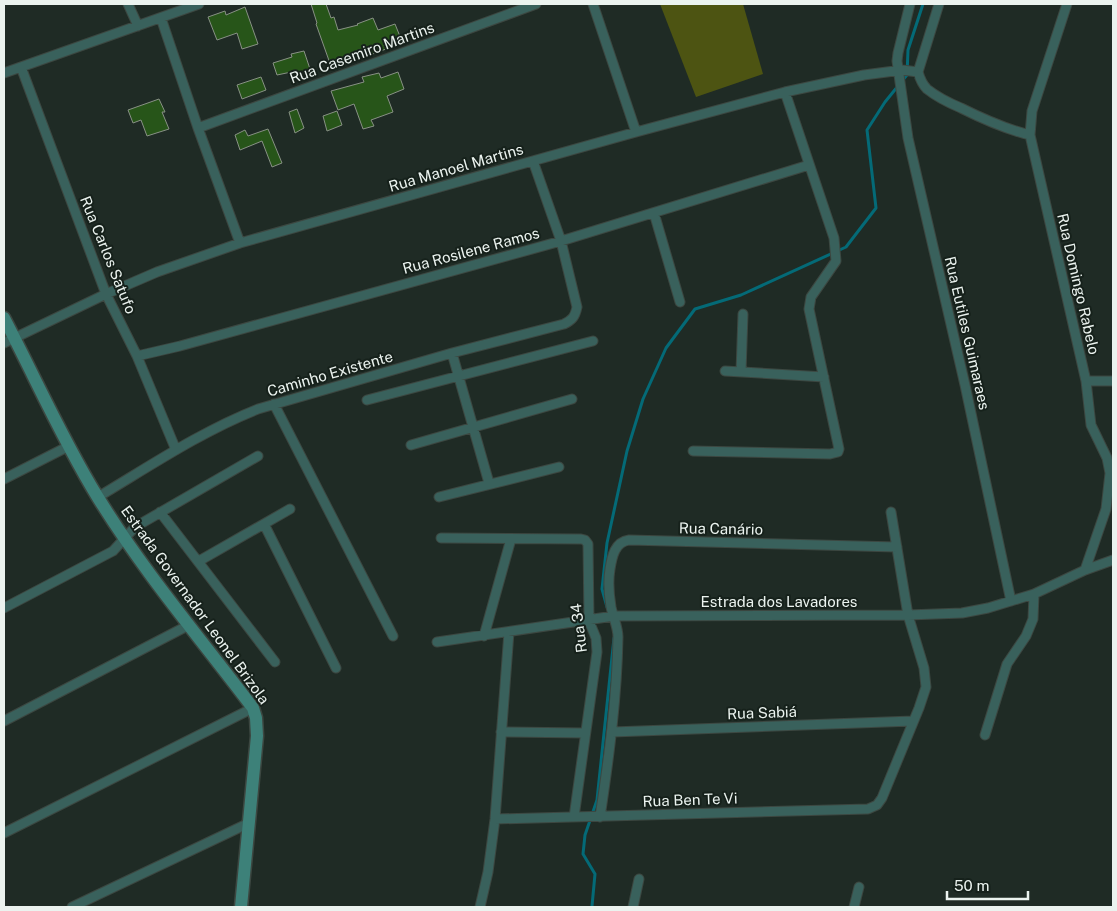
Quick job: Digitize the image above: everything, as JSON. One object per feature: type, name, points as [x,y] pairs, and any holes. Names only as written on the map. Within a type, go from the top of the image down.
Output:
[{"type":"main road","name":"Estrada Governador Leonel Brizola","points":[[4,318],[9,340],[98,497],[142,565],[253,708],[256,718],[257,736],[241,907]]},
{"type":"street","points":[[128,4],[138,26]]},
{"type":"street","points":[[4,73],[199,4]]},
{"type":"street","name":"Rua Casemiro Martins","points":[[198,128],[536,4]]},
{"type":"street","points":[[593,4],[636,132]]},
{"type":"street","name":"Rua Eutiles Guimaraes","points":[[910,4],[898,53],[908,138],[965,385],[1011,601]]},
{"type":"street","points":[[939,4],[916,72],[920,80],[936,96],[996,125],[1030,135]]},
{"type":"street","name":"Rua Domingo Rabelo","points":[[1068,4],[1032,111],[1030,135],[1086,380],[1091,425],[1107,458],[1110,473],[1106,509],[1086,570]]},
{"type":"street","points":[[161,18],[198,128],[240,243]]},
{"type":"street","name":"Rua Carlos Satufo","points":[[21,67],[106,294],[137,356],[176,450]]},
{"type":"street","name":"Rua Manoel Martins","points":[[9,340],[156,272],[240,243],[785,92],[864,75],[916,72]]},
{"type":"street","points":[[693,451],[830,454],[838,452],[838,438],[809,304],[818,285],[836,261],[834,238],[785,92]]},
{"type":"street","points":[[533,161],[561,241]]},
{"type":"street","name":"Rua Rosilene Ramos","points":[[137,356],[180,346],[561,241],[810,165]]},
{"type":"street","points":[[654,213],[680,302]]},
{"type":"street","name":"Caminho Existente","points":[[98,497],[176,450],[231,421],[274,404],[452,353],[564,324],[576,316],[577,308],[561,241]]},
{"type":"street","points":[[741,372],[742,314]]},
{"type":"street","points":[[367,400],[593,341]]},
{"type":"street","points":[[452,353],[489,484]]},
{"type":"street","points":[[725,371],[824,377]]},
{"type":"street","points":[[1086,380],[1113,381]]},
{"type":"street","points":[[411,445],[572,399]]},
{"type":"street","points":[[274,404],[393,636]]},
{"type":"street","points":[[4,479],[68,446]]},
{"type":"street","points":[[4,608],[112,551],[135,527],[258,456]]},
{"type":"street","points":[[439,496],[559,467]]},
{"type":"street","points":[[198,561],[290,509]]},
{"type":"street","points":[[160,512],[275,662]]},
{"type":"street","points":[[891,512],[908,615],[926,678],[924,694],[913,722]]},
{"type":"street","points":[[264,524],[336,668]]},
{"type":"street","name":"Rua 34","points":[[441,538],[581,539],[587,542],[597,652],[585,733],[577,817]]},
{"type":"street","points":[[484,636],[511,539]]},
{"type":"street","name":"Rua Canário","points":[[612,732],[618,637],[612,616],[609,572],[617,545],[624,541],[897,547]]},
{"type":"street","name":"Estrada dos Lavadores","points":[[437,642],[612,616],[908,615],[976,611],[1034,594],[1113,560]]},
{"type":"street","points":[[986,734],[1007,664],[1026,636],[1031,624],[1034,594]]},
{"type":"street","points":[[4,721],[189,625]]},
{"type":"street","points":[[480,907],[488,872],[495,819],[509,632]]},
{"type":"street","points":[[4,833],[253,708]]},
{"type":"street","name":"Rua Sabiá","points":[[612,732],[913,722]]},
{"type":"street","name":"Rua Ben Te Vi","points":[[495,819],[868,809],[877,805],[882,798],[913,722]]},
{"type":"street","points":[[501,732],[585,733]]},
{"type":"street","points":[[598,817],[612,732]]},
{"type":"street","points":[[72,907],[249,823]]},
{"type":"street","points":[[633,907],[639,879]]},
{"type":"street","points":[[854,907],[859,887]]},
{"type":"green space","points":[[660,4],[743,4],[763,74],[696,97]]},
{"type":"building","points":[[311,4],[326,4],[331,18],[334,17],[338,30],[358,25],[373,18],[378,30],[395,24],[401,39],[384,45],[386,49],[332,69]]},
{"type":"building","points":[[245,7],[258,44],[242,49],[237,33],[217,40],[208,17],[225,11],[226,15]]},
{"type":"building","points":[[304,51],[310,69],[297,75],[296,71],[277,75],[273,63],[292,57],[291,54]]},
{"type":"building","points":[[398,72],[404,89],[387,96],[393,112],[371,120],[374,126],[363,129],[354,104],[338,110],[331,91],[364,82],[362,77],[379,73],[381,78]]},
{"type":"building","points":[[261,77],[266,90],[242,99],[237,85]]},
{"type":"building","points":[[159,99],[165,112],[162,112],[169,129],[147,136],[141,120],[133,123],[128,110]]},
{"type":"building","points":[[297,109],[304,128],[295,133],[289,112]]},
{"type":"building","points":[[337,111],[342,125],[327,131],[323,116]]},
{"type":"building","points":[[268,129],[282,163],[272,167],[262,141],[240,150],[235,135],[245,130],[248,136]]},
{"type":"waterway","points":[[902,81],[907,75],[908,50],[923,4]]},
{"type":"waterway","points":[[607,607],[602,589],[607,543],[627,451],[643,399],[666,348],[695,309],[741,295],[846,247],[876,208],[867,130],[898,86]]},
{"type":"waterway","points":[[592,906],[595,874],[583,854],[585,835],[597,800],[614,638]]}]
